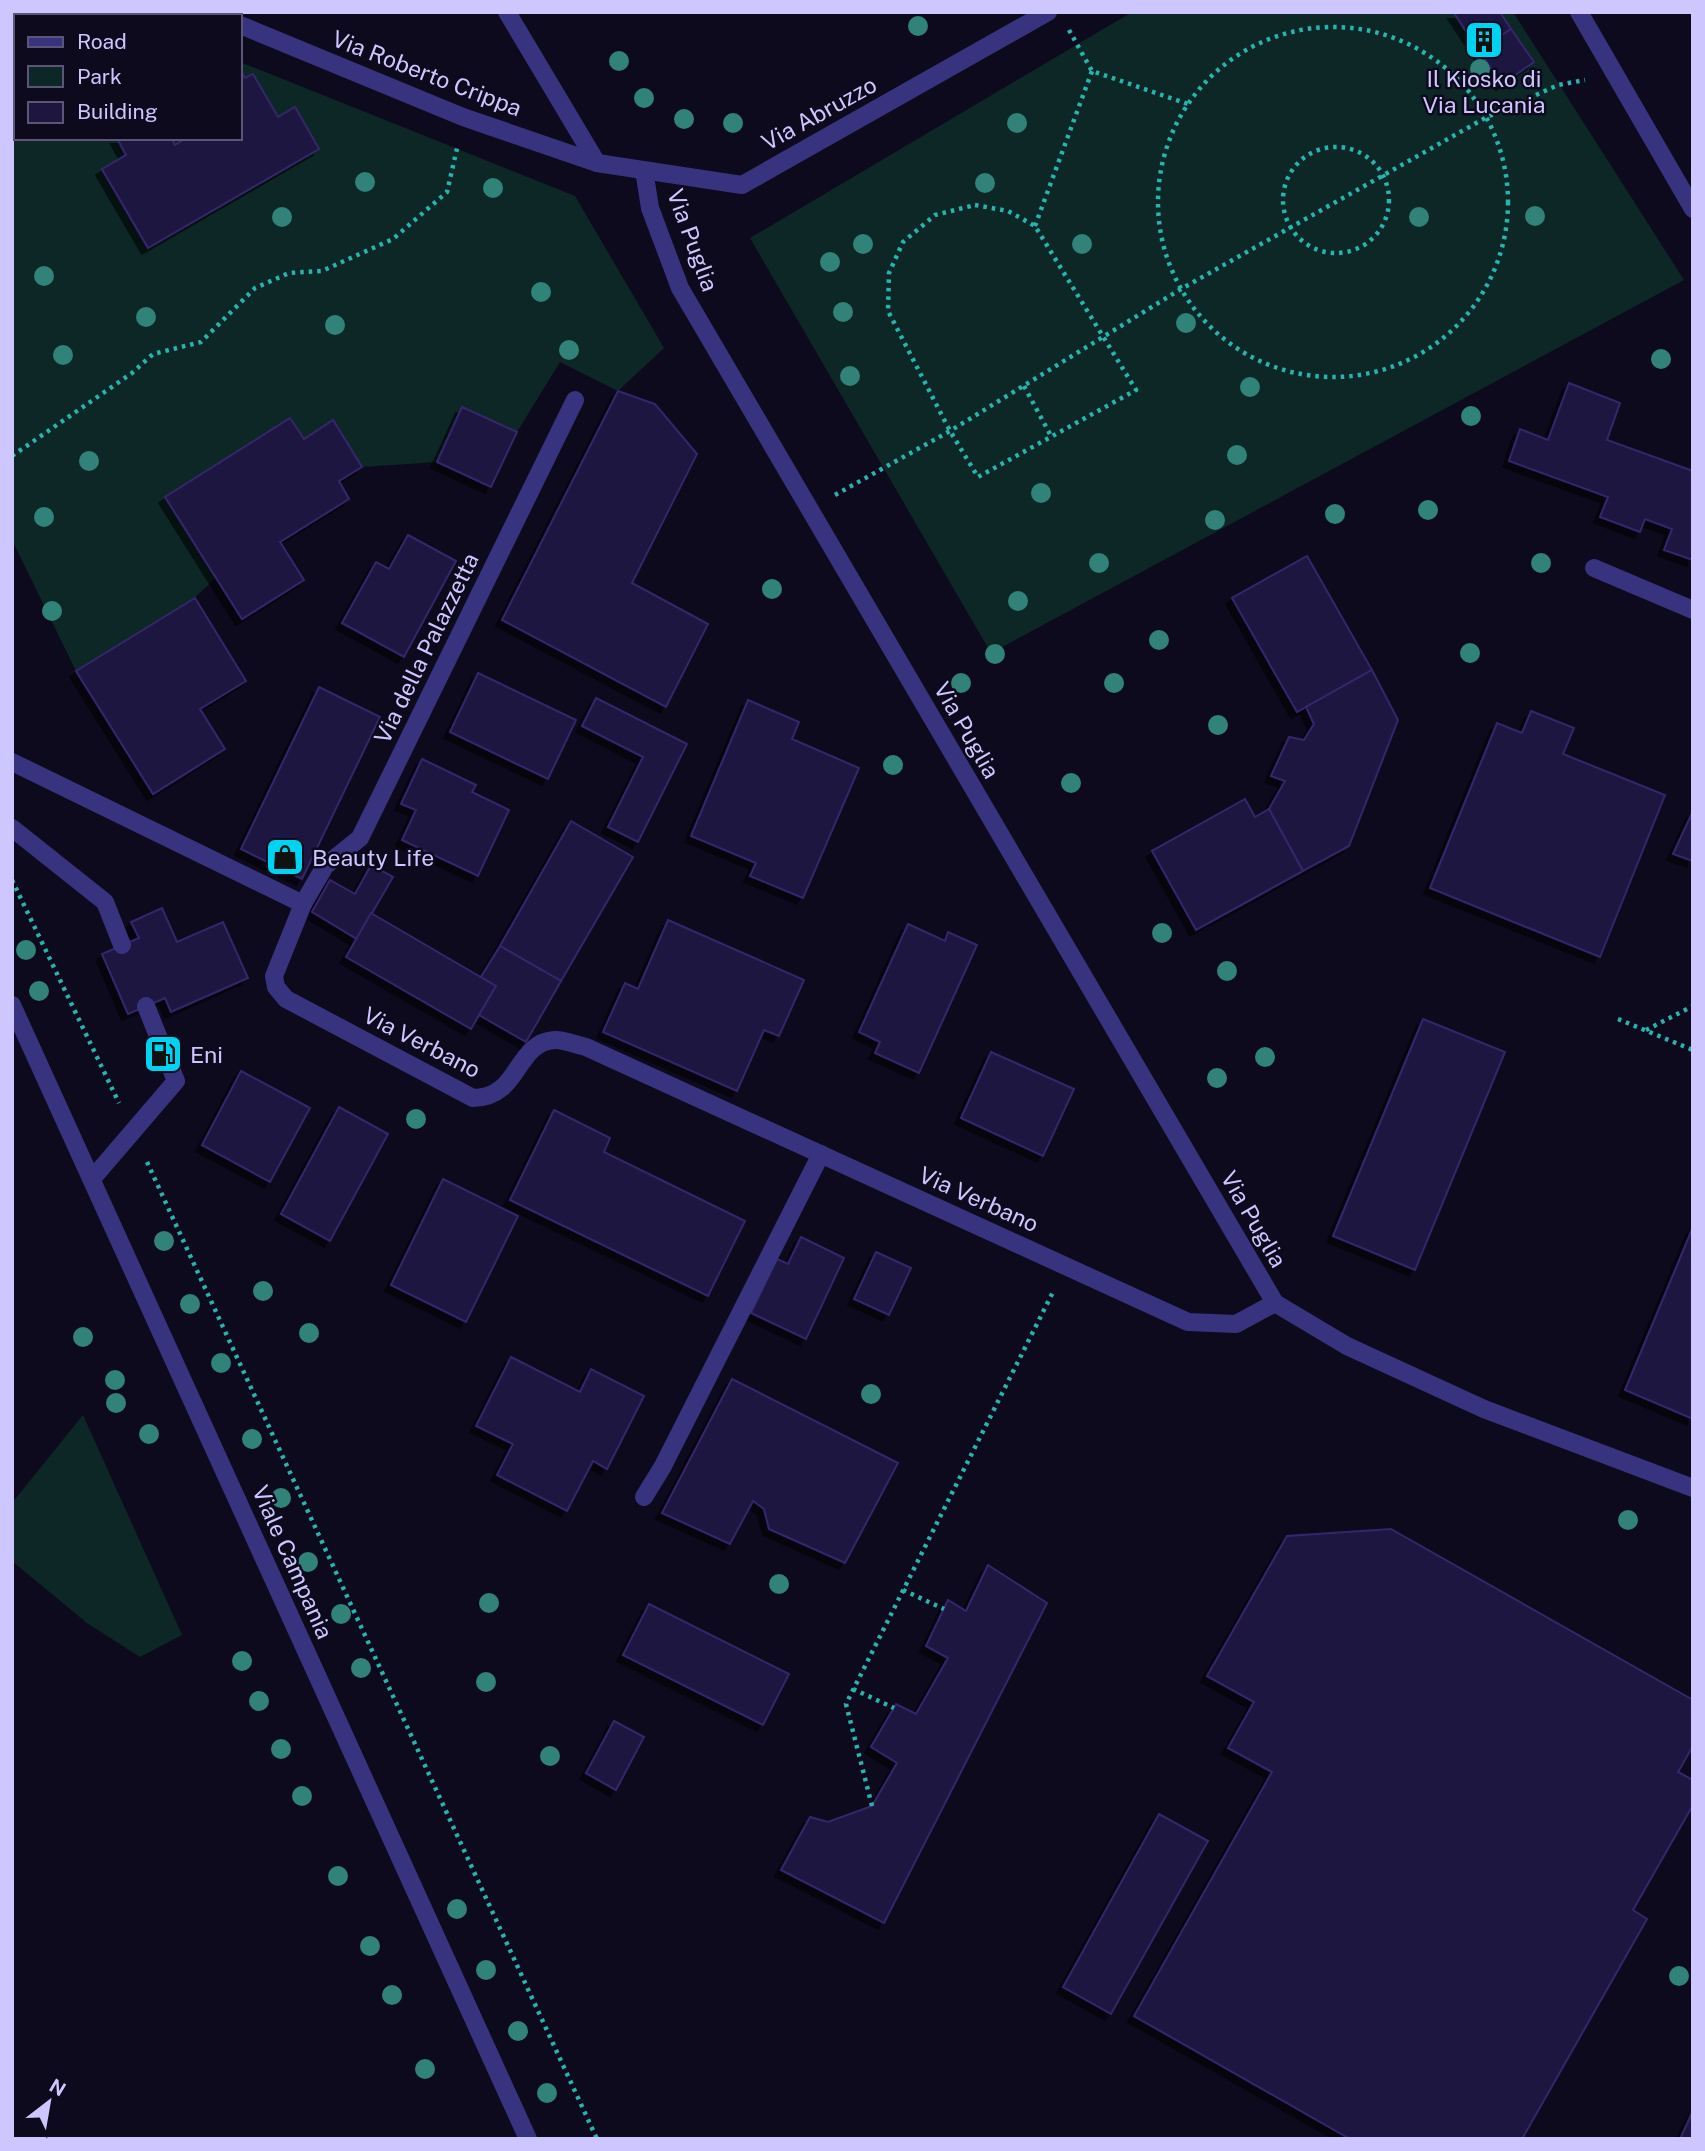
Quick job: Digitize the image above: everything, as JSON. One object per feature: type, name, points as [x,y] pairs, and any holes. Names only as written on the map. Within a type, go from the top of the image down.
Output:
[{"type":"street","points":[[507,12],[597,163]]},
{"type":"street","name":"Via Abruzzo","points":[[597,163],[742,185],[1048,12]]},
{"type":"street","points":[[1579,12],[1693,209]]},
{"type":"street","name":"Via Roberto Crippa","points":[[242,26],[463,117],[597,163]]},
{"type":"street","name":"Via Puglia","points":[[644,170],[650,208],[680,288],[1275,1303],[1347,1346],[1484,1409],[1693,1488]]},
{"type":"street","name":"Via della Palazzetta","points":[[303,904],[324,866],[360,838],[575,400]]},
{"type":"street","points":[[1594,568],[1693,610]]},
{"type":"street","points":[[12,762],[303,904]]},
{"type":"street","points":[[12,828],[105,902],[122,945]]},
{"type":"street","name":"Via Verbano","points":[[303,904],[274,976],[276,987],[286,999],[473,1098],[486,1098],[500,1092],[527,1055],[539,1044],[555,1039],[586,1047],[1066,1266]]},
{"type":"street","name":"Viale Campania","points":[[12,1005],[528,2139]]},
{"type":"street","points":[[92,1179],[176,1081],[146,1006]]},
{"type":"street","points":[[643,1497],[676,1443],[821,1154]]},
{"type":"street","name":"Via Puglia","points":[[1066,1266],[1188,1322],[1236,1324],[1275,1303]]},
{"type":"path","points":[[1035,226],[1092,71],[1079,43],[1064,23]]},
{"type":"path","points":[[1315,28],[1366,30],[1415,47],[1456,76],[1487,117],[1506,168],[1508,223],[1494,276],[1463,321],[1420,356],[1369,375],[1314,377],[1261,362],[1215,332],[1181,289],[1163,244],[1158,195],[1167,147],[1188,104],[1222,66],[1266,40],[1315,28]]},
{"type":"path","points":[[1092,71],[1188,104]]},
{"type":"path","points":[[809,509],[950,431],[1181,289],[1487,117],[1558,85],[1614,74]]},
{"type":"path","points":[[12,456],[132,373],[153,354],[201,342],[255,288],[289,273],[322,271],[393,239],[447,192],[463,117]]},
{"type":"path","points":[[1325,148],[1349,148],[1367,156],[1384,175],[1390,197],[1389,213],[1379,234],[1357,251],[1334,255],[1307,246],[1289,228],[1283,210],[1282,191],[1287,176],[1302,158],[1325,148]]},
{"type":"path","points":[[975,205],[1008,211],[1035,226],[1102,338],[1136,390],[978,477],[950,431],[888,311],[889,273],[904,242],[935,215],[975,205]]},
{"type":"path","points":[[1024,386],[1051,436]]},
{"type":"path","points":[[12,880],[133,1133],[597,2139]]},
{"type":"path","points":[[1645,1030],[1693,1006]]},
{"type":"path","points":[[1618,1019],[1693,1050]]},
{"type":"path","points":[[872,1806],[846,1704],[1066,1266]]},
{"type":"path","points":[[903,1590],[944,1609]]},
{"type":"path","points":[[853,1689],[894,1708]]},
{"type":"green space","points":[[115,12],[119,14],[20,14]]},
{"type":"green space","points":[[1132,12],[1513,12],[1684,280],[991,653],[750,238]]},
{"type":"green space","points":[[14,24],[14,140],[242,140],[242,63],[575,196],[664,348],[618,391],[560,362],[517,432],[462,407],[437,462],[362,467],[334,421],[304,439],[289,419],[165,497],[216,578],[194,598],[76,671],[12,540]]},
{"type":"green space","points":[[83,1415],[182,1635],[140,1657],[87,1623],[12,1561],[12,1503]]},
{"type":"building","name":"Il Kiosko di Via Lucania","points":[[1500,12],[1511,29],[1479,51],[1454,13]]},
{"type":"building","points":[[1511,29],[1534,62],[1502,84],[1479,51]]},
{"type":"building","points":[[242,73],[245,78],[253,74],[278,117],[295,107],[319,149],[148,248],[102,169],[126,155],[118,140],[172,140],[175,145],[183,140],[242,140]]},
{"type":"building","points":[[1569,383],[1620,403],[1607,440],[1693,471],[1693,560],[1664,550],[1672,529],[1645,519],[1640,532],[1600,517],[1608,497],[1509,461],[1520,429],[1548,440]]},
{"type":"building","points":[[618,391],[655,404],[697,454],[632,583],[708,624],[666,707],[502,620]]},
{"type":"building","points":[[462,407],[517,432],[491,487],[437,462]]},
{"type":"building","points":[[290,418],[304,439],[333,420],[362,467],[339,481],[349,499],[280,542],[304,580],[242,619],[165,497]]},
{"type":"building","points":[[408,535],[456,561],[404,657],[342,623],[376,562],[389,569]]},
{"type":"building","points":[[1307,556],[1372,670],[1297,712],[1232,598]]},
{"type":"building","points":[[195,598],[246,681],[200,709],[225,749],[153,794],[76,671]]},
{"type":"building","points":[[1372,670],[1398,720],[1349,846],[1303,871],[1269,809],[1285,781],[1271,776],[1289,737],[1304,740],[1314,724],[1306,707]]},
{"type":"building","points":[[478,673],[576,720],[548,779],[450,732]]},
{"type":"building","points":[[319,687],[380,717],[302,879],[241,849]]},
{"type":"building","points":[[596,698],[687,744],[638,842],[608,827],[643,757],[582,726]]},
{"type":"building","points":[[748,700],[799,722],[792,739],[859,768],[803,898],[750,876],[756,863],[691,836]]},
{"type":"building","points":[[1531,711],[1574,728],[1563,754],[1665,795],[1600,957],[1430,888],[1497,723],[1522,733]]},
{"type":"building","points":[[422,759],[476,785],[472,792],[509,810],[478,876],[402,840],[416,810],[401,804]]},
{"type":"building","points":[[1245,799],[1255,817],[1269,809],[1303,871],[1196,930],[1152,851]]},
{"type":"building","points":[[1693,811],[1693,861],[1673,854]]},
{"type":"building","points":[[571,821],[633,857],[561,981],[500,946]]},
{"type":"building","points":[[371,865],[393,877],[357,939],[312,912],[330,880],[355,894]]},
{"type":"building","points":[[162,908],[177,942],[223,922],[248,978],[171,1012],[165,998],[128,1014],[102,954],[139,938],[131,922]]},
{"type":"building","points":[[371,913],[496,986],[471,1029],[346,957]]},
{"type":"building","points":[[668,920],[804,980],[779,1036],[764,1030],[737,1091],[603,1032],[625,983],[638,989]]},
{"type":"building","points":[[908,924],[945,941],[948,932],[977,945],[919,1073],[875,1053],[880,1042],[859,1032]]},
{"type":"building","points":[[500,946],[561,981],[526,1042],[479,1015],[496,986],[481,977]]},
{"type":"building","points":[[1423,1019],[1505,1052],[1415,1270],[1333,1236]]},
{"type":"building","points":[[991,1052],[1074,1089],[1043,1156],[961,1118]]},
{"type":"building","points":[[241,1071],[310,1108],[270,1182],[202,1145]]},
{"type":"building","points":[[339,1107],[388,1134],[330,1241],[281,1214]]},
{"type":"building","points":[[554,1110],[610,1138],[604,1152],[745,1221],[708,1296],[510,1200]]},
{"type":"building","points":[[443,1179],[518,1216],[466,1322],[391,1285]]},
{"type":"building","points":[[1693,1227],[1693,1419],[1625,1390]]},
{"type":"building","points":[[801,1237],[844,1258],[806,1339],[751,1313],[777,1259],[788,1264]]},
{"type":"building","points":[[876,1252],[911,1268],[889,1315],[854,1299]]},
{"type":"building","points":[[511,1357],[580,1392],[591,1369],[644,1396],[607,1469],[593,1461],[567,1511],[497,1475],[513,1444],[476,1426]]},
{"type":"building","points":[[732,1379],[898,1463],[845,1563],[769,1529],[764,1509],[753,1501],[730,1544],[662,1513]]},
{"type":"building","points":[[1391,1529],[1693,1700],[1693,1746],[1678,1772],[1693,1780],[1693,1805],[1633,1910],[1647,1919],[1522,2139],[1350,2139],[1134,2016],[1272,1772],[1228,1748],[1254,1702],[1207,1676],[1287,1536]]},
{"type":"building","points":[[988,1565],[1047,1603],[884,1923],[781,1870],[810,1817],[828,1822],[872,1806],[897,1763],[871,1747],[896,1704],[916,1714],[948,1658],[926,1646],[948,1600],[966,1611]]},
{"type":"building","points":[[649,1604],[789,1674],[763,1725],[623,1655]]},
{"type":"building","points":[[614,1721],[644,1737],[616,1790],[586,1773]]},
{"type":"building","points":[[1159,1814],[1208,1841],[1111,2014],[1063,1987]]},
{"type":"building","points":[[1693,2111],[1693,2139],[1680,2139]]},
{"type":"place","name":"Il Kiosko di Via Lucania","points":[[1484,40]]},
{"type":"place","name":"Beauty Life","points":[[285,857]]},
{"type":"place","name":"Eni","points":[[163,1054]]}]
